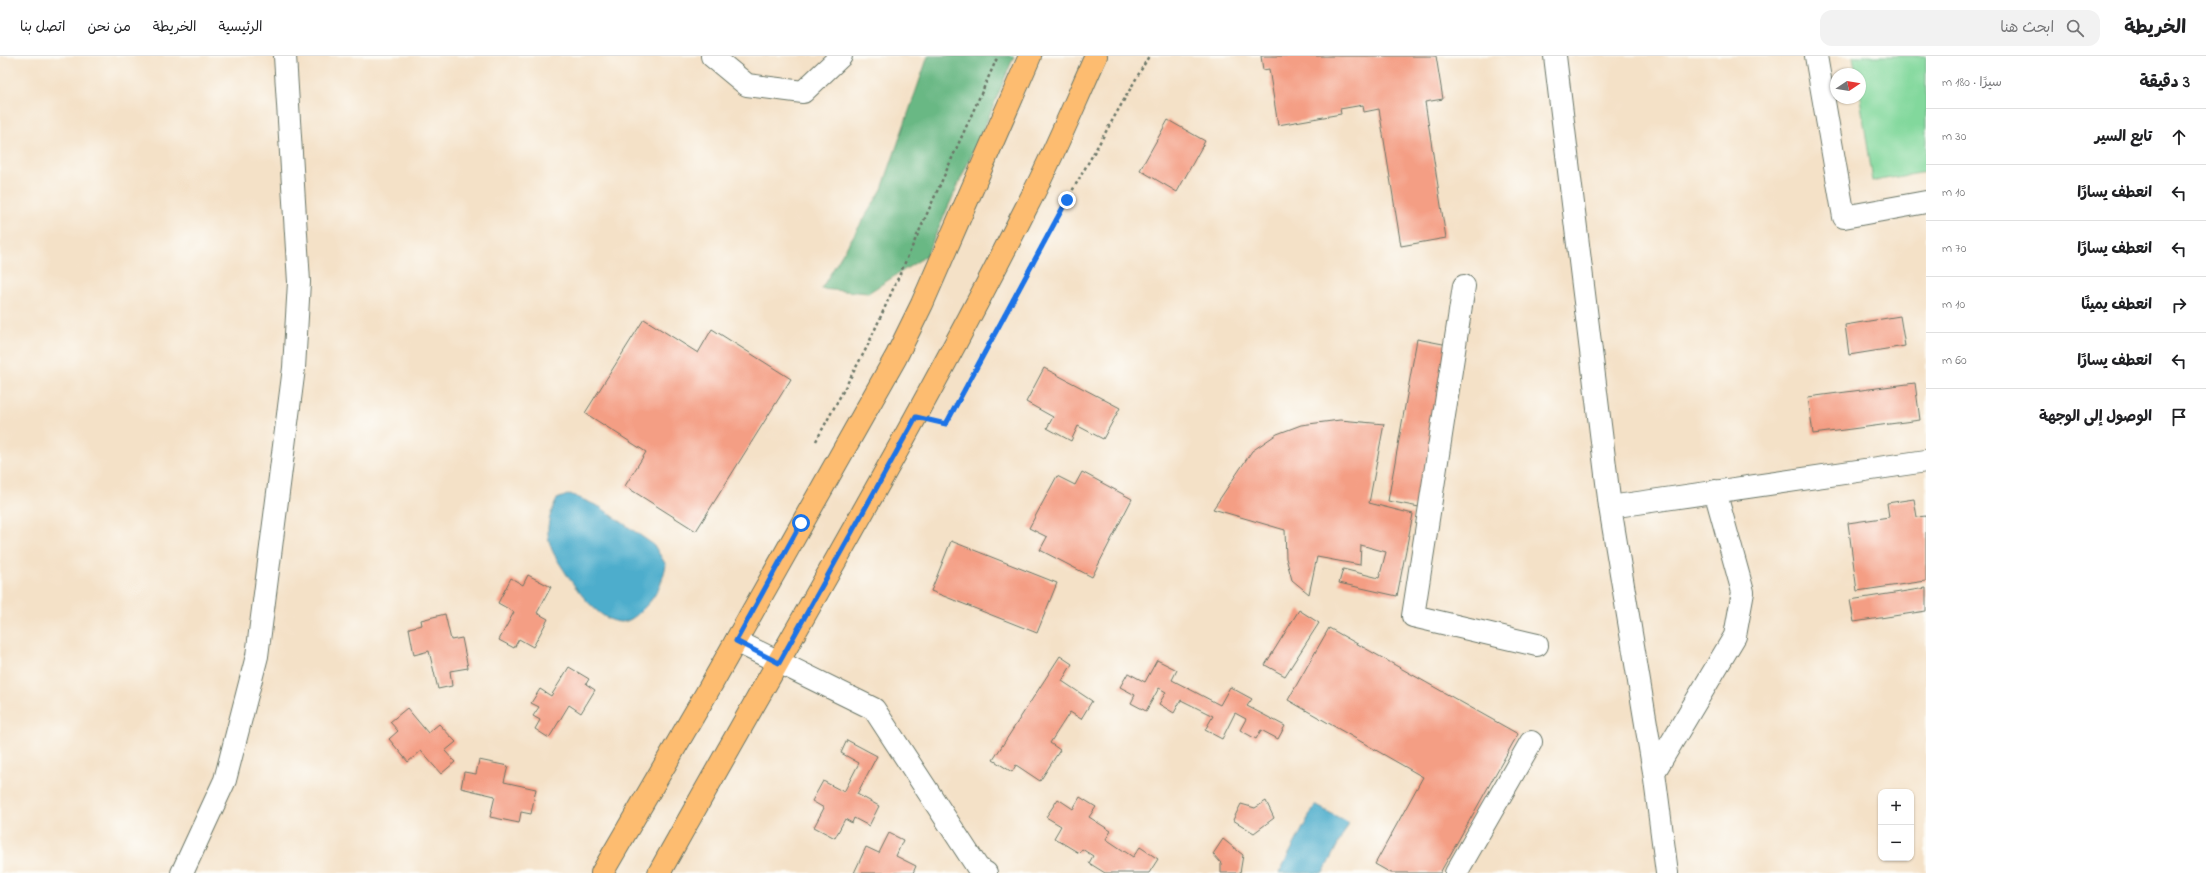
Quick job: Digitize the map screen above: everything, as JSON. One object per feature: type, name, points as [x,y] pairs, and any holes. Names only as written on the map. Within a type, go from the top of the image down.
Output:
[{"type":"main road","points":[[602,873],[736,641],[896,357],[925,297],[1030,56]]},
{"type":"main road","points":[[659,873],[779,663],[916,417],[1027,207],[1096,56]]},
{"type":"street","points":[[182,873],[225,780],[257,656],[294,368],[299,282],[285,56]]},
{"type":"street","points":[[712,56],[747,85],[803,92],[841,56]]},
{"type":"street","points":[[1555,56],[1610,507],[1654,772],[1667,873]]},
{"type":"street","points":[[1816,56],[1844,217],[1926,202]]},
{"type":"street","points":[[1464,286],[1414,616],[1537,645]]},
{"type":"street","points":[[1610,507],[1926,461]]},
{"type":"street","points":[[1654,772],[1735,636],[1743,592],[1715,492]]},
{"type":"street","points":[[736,641],[874,709],[978,868],[986,873]]},
{"type":"street","points":[[1456,873],[1531,742]]},
{"type":"path","points":[[814,445],[867,347],[998,56]]},
{"type":"path","points":[[916,417],[946,424],[1067,200],[1149,56]]},
{"type":"green space","points":[[928,56],[1014,56],[991,112],[926,256],[868,293],[821,289],[882,189]]},
{"type":"green space","points":[[1853,56],[1926,56],[1926,172],[1873,181],[1861,104],[1866,104],[1866,68],[1855,68]]},
{"type":"water","points":[[570,494],[600,507],[654,545],[666,565],[663,578],[655,595],[642,610],[630,620],[624,622],[613,621],[597,611],[577,589],[552,551],[548,534],[550,516],[557,499]]},
{"type":"water","points":[[1315,805],[1349,823],[1323,873],[1279,873]]},
{"type":"building","points":[[1261,56],[1436,56],[1443,99],[1425,102],[1446,238],[1401,246],[1379,109],[1364,112],[1363,105],[1340,109],[1341,114],[1278,125],[1269,69],[1263,70]]},
{"type":"building","points":[[1168,120],[1205,141],[1177,192],[1140,170]]},
{"type":"building","points":[[1900,316],[1905,346],[1849,355],[1845,325]]},
{"type":"building","points":[[644,319],[698,353],[712,329],[791,379],[696,531],[625,486],[646,452],[585,413]]},
{"type":"building","points":[[1417,339],[1448,345],[1419,507],[1388,501]]},
{"type":"building","points":[[1044,368],[1120,408],[1103,439],[1078,426],[1071,441],[1047,428],[1053,417],[1026,402]]},
{"type":"building","points":[[1915,383],[1920,420],[1813,434],[1808,397]]},
{"type":"building","points":[[1340,420],[1384,424],[1369,503],[1413,514],[1397,596],[1339,583],[1343,569],[1379,578],[1386,552],[1361,545],[1360,565],[1317,557],[1309,594],[1292,580],[1286,558],[1285,530],[1213,509],[1252,451],[1277,434],[1301,425]]},
{"type":"building","points":[[1082,472],[1132,499],[1092,577],[1040,550],[1047,537],[1029,528],[1057,476],[1075,485]]},
{"type":"building","points":[[1914,499],[1917,517],[1926,516],[1926,581],[1857,591],[1848,523],[1889,517],[1887,503]]},
{"type":"building","points":[[951,541],[1057,583],[1037,633],[931,591]]},
{"type":"building","points":[[528,575],[551,587],[537,613],[548,619],[533,647],[519,639],[514,648],[499,640],[514,612],[498,603],[511,578],[523,585]]},
{"type":"building","points":[[1926,588],[1926,611],[1854,622],[1850,600]]},
{"type":"building","points":[[1299,610],[1319,623],[1285,676],[1265,665]]},
{"type":"building","points":[[445,614],[451,640],[462,638],[468,668],[450,671],[452,686],[438,689],[429,651],[414,655],[409,628],[422,625],[421,620]]},
{"type":"building","points":[[1329,628],[1518,734],[1440,873],[1391,873],[1375,864],[1423,777],[1288,700]]},
{"type":"building","points":[[1060,656],[1072,664],[1062,681],[1092,701],[1081,719],[1070,712],[1050,743],[1060,750],[1040,781],[1016,765],[1012,772],[993,760]]},
{"type":"building","points":[[1157,660],[1177,670],[1172,680],[1220,705],[1230,687],[1252,699],[1247,706],[1285,726],[1278,739],[1261,730],[1256,739],[1240,730],[1246,719],[1235,713],[1222,739],[1205,730],[1213,716],[1181,700],[1174,713],[1159,704],[1166,692],[1159,688],[1146,711],[1131,703],[1135,695],[1120,687],[1128,673],[1145,682]]},
{"type":"building","points":[[569,667],[589,679],[586,684],[595,690],[581,713],[569,705],[549,738],[535,729],[540,720],[533,716],[539,707],[531,703],[540,689],[551,696]]},
{"type":"building","points":[[407,708],[428,733],[439,724],[456,742],[445,751],[455,762],[441,774],[421,751],[408,762],[389,739],[398,731],[390,722]]},
{"type":"building","points":[[847,740],[877,756],[857,794],[879,806],[869,826],[854,818],[852,823],[845,819],[835,838],[814,827],[824,808],[812,801],[823,781],[844,792],[859,763],[841,753]]},
{"type":"building","points":[[479,760],[508,766],[504,782],[536,789],[531,814],[521,812],[519,823],[490,817],[495,796],[461,788],[464,772],[476,774]]},
{"type":"building","points":[[1080,797],[1096,807],[1089,817],[1111,831],[1106,839],[1133,857],[1140,847],[1158,859],[1149,873],[1105,873],[1089,863],[1093,856],[1082,849],[1079,853],[1054,838],[1061,826],[1046,817],[1058,799],[1073,809]]},
{"type":"building","points":[[1266,801],[1274,818],[1254,833],[1233,820],[1241,804],[1255,808]]},
{"type":"building","points":[[889,833],[903,840],[896,856],[916,866],[913,873],[854,873],[866,847],[879,853]]},
{"type":"building","points":[[1223,839],[1243,855],[1240,873],[1221,873],[1221,863],[1213,854]]},
{"type":"route","points":[[801,523],[736,641],[779,663],[875,488],[916,417],[946,424],[1067,200]]}]
